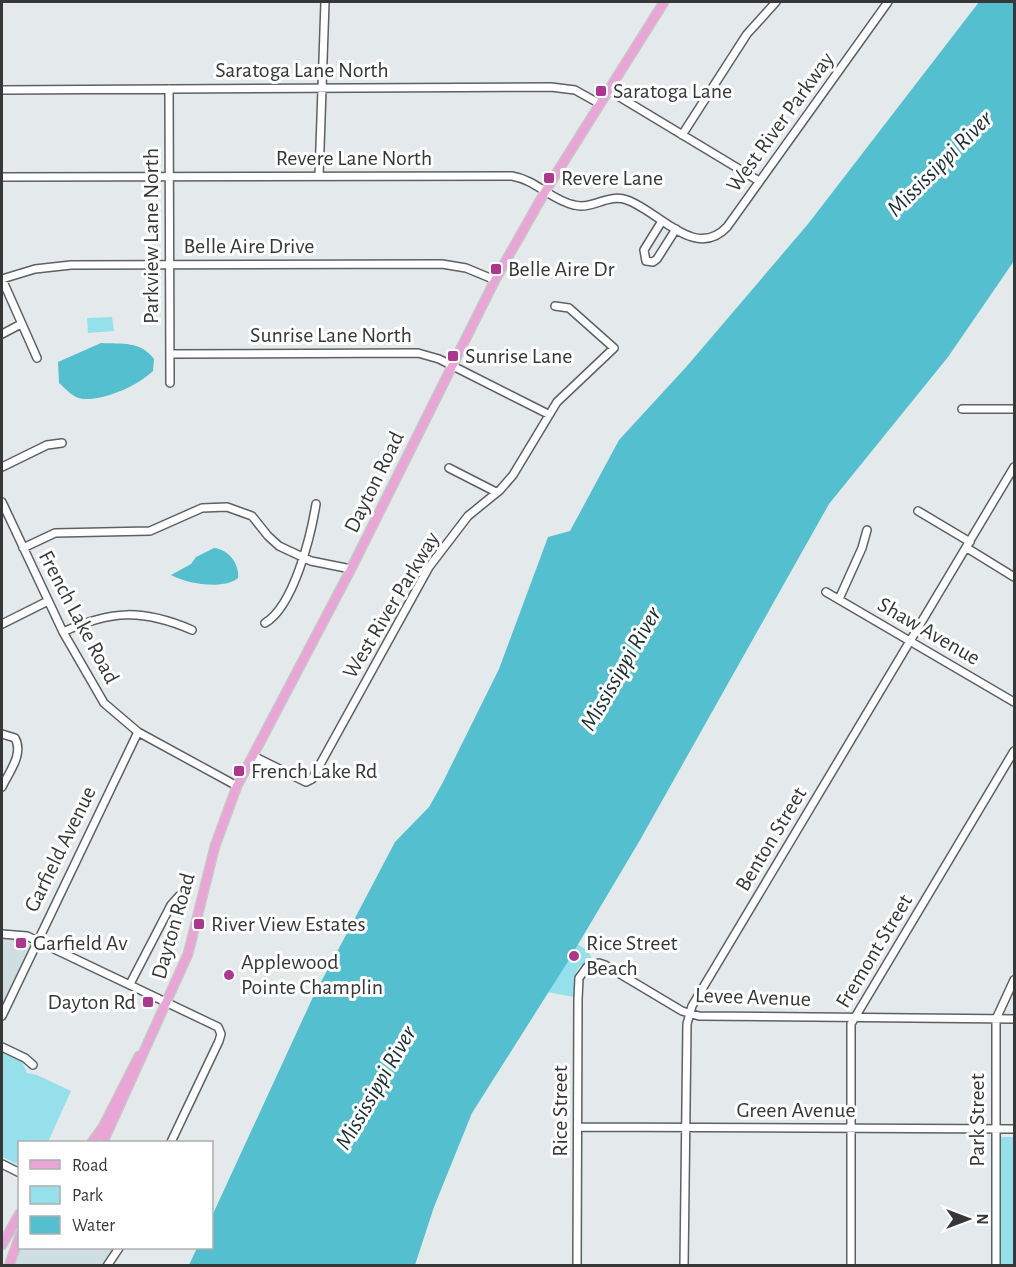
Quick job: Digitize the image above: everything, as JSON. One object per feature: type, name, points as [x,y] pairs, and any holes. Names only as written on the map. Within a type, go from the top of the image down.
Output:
[{"type":"main road","name":"Dayton Road","points":[[105,1141],[188,954],[210,864],[237,786],[351,569],[495,280],[546,190],[664,2]]},
{"type":"main road","name":"Dayton Road","points":[[93,1141],[103,1127],[168,1002]]},
{"type":"main road","points":[[2,1245],[18,1217]]},
{"type":"main road","points":[[9,1266],[18,1241]]},
{"type":"street","points":[[319,176],[325,2]]},
{"type":"street","points":[[682,135],[747,34],[776,2]]},
{"type":"street","name":"West River Parkway","points":[[687,236],[705,240],[721,233],[888,2]]},
{"type":"street","name":"Saratoga Lane North","points":[[2,90],[321,87],[564,88],[600,104]]},
{"type":"street","name":"Parkview Lane North","points":[[168,89],[170,383]]},
{"type":"street","points":[[608,90],[759,181]]},
{"type":"street","name":"Revere Lane North","points":[[2,177],[512,176],[532,182],[571,205],[580,206],[609,199],[625,199],[687,236]]},
{"type":"street","points":[[662,220],[644,250],[646,261],[653,262],[657,259],[676,229]]},
{"type":"street","name":"Belle Aire Drive","points":[[2,279],[35,269],[71,265],[442,264],[466,268],[495,280]]},
{"type":"street","points":[[2,279],[37,358]]},
{"type":"street","name":"West River Parkway","points":[[253,756],[306,782],[312,779],[429,567],[468,516],[513,476],[548,414],[565,393],[614,348],[569,308],[555,306]]},
{"type":"street","points":[[2,334],[21,324]]},
{"type":"street","name":"Sunrise Lane North","points":[[171,354],[406,352],[427,355],[548,414]]},
{"type":"street","points":[[962,409],[1014,409]]},
{"type":"street","points":[[2,467],[47,445],[62,443]]},
{"type":"street","name":"Benton Street","points":[[684,1266],[687,1024],[689,1014],[1014,467]]},
{"type":"street","points":[[449,468],[496,492]]},
{"type":"street","name":"French Lake Road","points":[[2,502],[63,632],[104,703],[138,732],[237,786]]},
{"type":"street","points":[[265,622],[276,614],[304,558],[316,504]]},
{"type":"street","points":[[23,548],[55,533],[150,531],[202,508],[227,507],[252,516],[273,542],[304,558],[351,569]]},
{"type":"street","points":[[918,511],[1014,577]]},
{"type":"street","points":[[838,599],[862,548],[867,530]]},
{"type":"street","name":"Shaw Avenue","points":[[825,591],[1014,702]]},
{"type":"street","points":[[2,624],[48,601]]},
{"type":"street","points":[[63,632],[90,619],[113,615],[158,616],[192,630]]},
{"type":"street","name":"Garfield Avenue","points":[[2,1016],[138,732]]},
{"type":"street","points":[[2,734],[15,738],[19,744],[18,753],[2,787]]},
{"type":"street","name":"Fremont Street","points":[[851,1266],[849,1034],[855,1018],[1014,751]]},
{"type":"street","points":[[130,984],[171,905],[179,896]]},
{"type":"street","points":[[2,934],[18,934],[37,940],[216,1026],[220,1032],[172,1141]]},
{"type":"street","name":"Levee Avenue","points":[[593,964],[605,965],[689,1014],[1014,1019]]},
{"type":"street","name":"Rice Street","points":[[577,1266],[579,978],[582,972],[593,964]]},
{"type":"street","name":"Park Street","points":[[996,1266],[996,1019],[1014,980]]},
{"type":"street","points":[[2,1047],[25,1058],[33,1065]]},
{"type":"street","name":"Green Avenue","points":[[578,1127],[1014,1129]]},
{"type":"street","points":[[2,1164],[18,1172]]},
{"type":"street","points":[[107,1266],[118,1249]]},
{"type":"shaded area","points":[[2,939],[27,941],[30,944],[2,1007]]},
{"type":"shaded area","points":[[20,1249],[123,1249],[114,1265],[15,1266]]},
{"type":"green space","points":[[112,317],[114,331],[88,333],[87,318]]},
{"type":"green space","points":[[577,944],[588,951],[592,959],[577,970],[574,997],[547,992]]},
{"type":"green space","points":[[2,1051],[21,1059],[27,1073],[37,1075],[71,1091],[48,1141],[18,1141],[18,1165],[2,1157]]},
{"type":"green space","points":[[1000,1137],[1014,1137],[1014,1265],[1001,1265]]},
{"type":"water","name":"Mississippi River","points":[[979,2],[1014,2],[1014,261],[948,357],[829,504],[640,840],[567,963],[472,1113],[434,1207],[415,1265],[189,1265],[197,1249],[213,1249],[213,1214],[313,997],[395,842],[429,807],[442,784],[499,669],[548,537],[570,531],[619,440],[687,366],[808,224]]},
{"type":"water","points":[[101,343],[124,344],[143,349],[154,359],[153,371],[130,387],[111,395],[92,399],[76,397],[59,383],[58,362]]},
{"type":"water","points":[[214,548],[224,551],[232,558],[237,568],[238,578],[232,582],[215,585],[186,581],[171,575],[191,564],[196,557]]},
{"type":"place","name":"Saratoga Lane","points":[[601,91]]},
{"type":"place","name":"Revere Lane","points":[[549,178]]},
{"type":"place","name":"Belle Aire Dr","points":[[496,269]]},
{"type":"place","name":"Sunrise Lane","points":[[453,356]]},
{"type":"place","name":"French Lake Rd","points":[[239,771]]},
{"type":"place","name":"River View Estates","points":[[199,924]]},
{"type":"place","name":"Garfield Av","points":[[21,943]]},
{"type":"place","name":"Rice Street Beach","points":[[574,956]]},
{"type":"place","name":"Applewood Pointe Champlin","points":[[229,975]]},
{"type":"place","name":"Dayton Rd","points":[[148,1002]]}]
